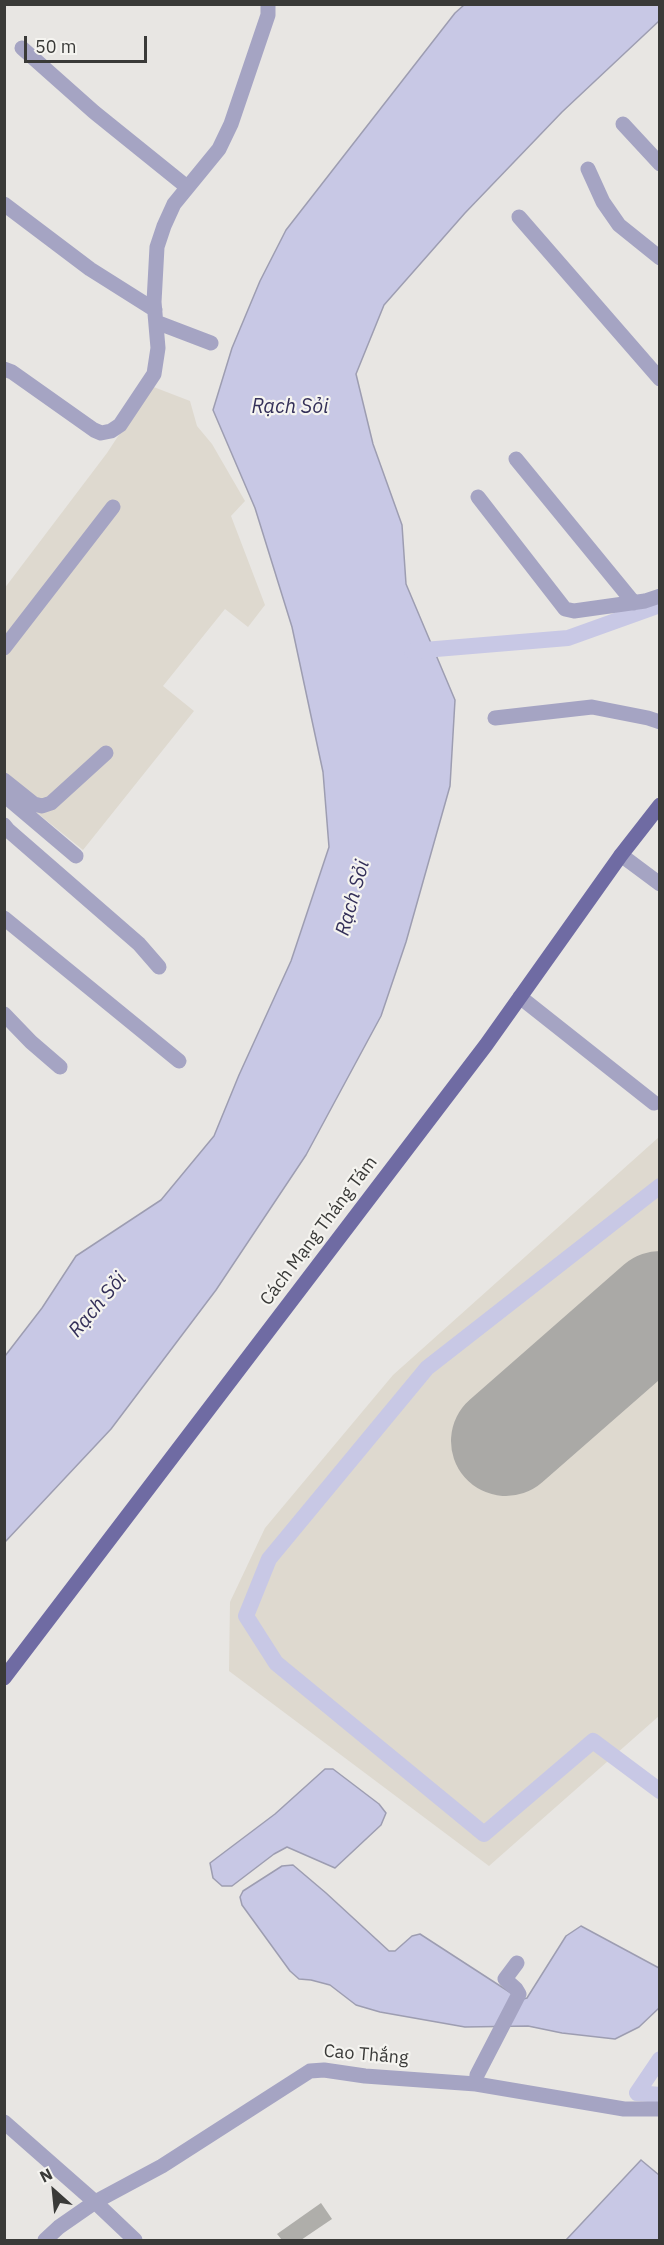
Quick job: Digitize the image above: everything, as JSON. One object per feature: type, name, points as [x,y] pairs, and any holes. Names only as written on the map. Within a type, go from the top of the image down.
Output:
[{"type":"main road","name":"Cách Mạng Tháng Tám","points":[[4,1678],[472,1064],[621,855],[660,805]]},
{"type":"street","points":[[4,369],[12,372],[94,430],[101,433],[111,431],[120,425],[153,374],[158,348],[155,316],[157,247],[164,226],[174,204],[219,149],[231,124],[268,15],[268,4]]},
{"type":"street","points":[[22,48],[94,112],[187,187]]},
{"type":"street","points":[[623,124],[660,164]]},
{"type":"street","points":[[588,169],[603,202],[619,225],[660,258]]},
{"type":"street","points":[[4,204],[155,316],[211,343]]},
{"type":"street","points":[[519,217],[660,379]]},
{"type":"street","points":[[516,459],[634,603]]},
{"type":"street","points":[[478,497],[566,609],[574,611],[634,603],[660,596]]},
{"type":"street","points":[[4,648],[113,507]]},
{"type":"street","points":[[495,718],[592,707],[660,722]]},
{"type":"street","points":[[4,780],[34,804],[42,806],[51,803],[106,753]]},
{"type":"street","points":[[6,802],[76,856]]},
{"type":"street","points":[[4,825],[8,831],[139,944],[159,967]]},
{"type":"street","points":[[621,855],[660,884]]},
{"type":"street","points":[[4,918],[179,1061]]},
{"type":"street","points":[[520,997],[654,1103]]},
{"type":"street","points":[[4,1014],[60,1067]]},
{"type":"street","points":[[476,2079],[519,1994],[505,1979],[517,1963]]},
{"type":"street","name":"Cao Thắng","points":[[45,2241],[59,2227],[95,2202],[162,2166],[310,2071],[324,2070],[365,2076],[476,2079],[624,2109],[660,2109]]},
{"type":"street","points":[[4,2122],[95,2202],[135,2241]]},
{"type":"shaded area","points":[[151,386],[190,401],[197,426],[212,444],[245,501],[231,516],[265,605],[248,627],[225,609],[163,686],[194,711],[83,850],[5,787],[4,589],[107,453]]},
{"type":"shaded area","points":[[659,1137],[659,1716],[489,1866],[229,1671],[230,1602],[265,1528],[393,1375]]},
{"type":"water","name":"Rạch Sỏi","points":[[464,5],[659,5],[659,21],[562,112],[465,213],[384,305],[356,374],[373,444],[402,525],[406,584],[455,700],[450,786],[406,942],[381,1016],[306,1155],[216,1290],[111,1429],[5,1542],[5,1356],[42,1308],[76,1256],[161,1200],[214,1136],[291,961],[329,847],[323,772],[292,627],[255,508],[213,410],[232,348],[260,281],[286,230],[455,13]]},
{"type":"water","points":[[325,1769],[333,1769],[379,1804],[386,1813],[381,1825],[335,1868],[287,1847],[274,1854],[232,1886],[222,1886],[213,1878],[210,1863],[275,1814]]},
{"type":"water","points":[[293,1865],[389,1951],[395,1951],[412,1936],[420,1934],[511,1993],[516,2001],[527,1998],[566,1936],[581,1926],[659,1968],[659,2008],[639,2027],[615,2039],[562,2033],[528,2026],[465,2027],[380,2012],[356,2005],[330,1985],[299,1979],[290,1971],[242,1905],[240,1897],[243,1891],[282,1866]]},
{"type":"water","points":[[641,2160],[659,2175],[659,2240],[566,2240]]},
{"type":"building","points":[[321,2203],[332,2219],[301,2240],[282,2240],[277,2234]]},
{"type":"waterway","points":[[412,651],[568,638],[660,605]]},
{"type":"waterway","points":[[660,1186],[427,1368],[269,1559],[246,1616],[276,1663],[484,1834],[593,1741],[660,1791]]},
{"type":"waterway","points":[[660,2059],[637,2093],[660,2095]]},
{"type":"runway","points":[[506,1441],[660,1306]]}]
